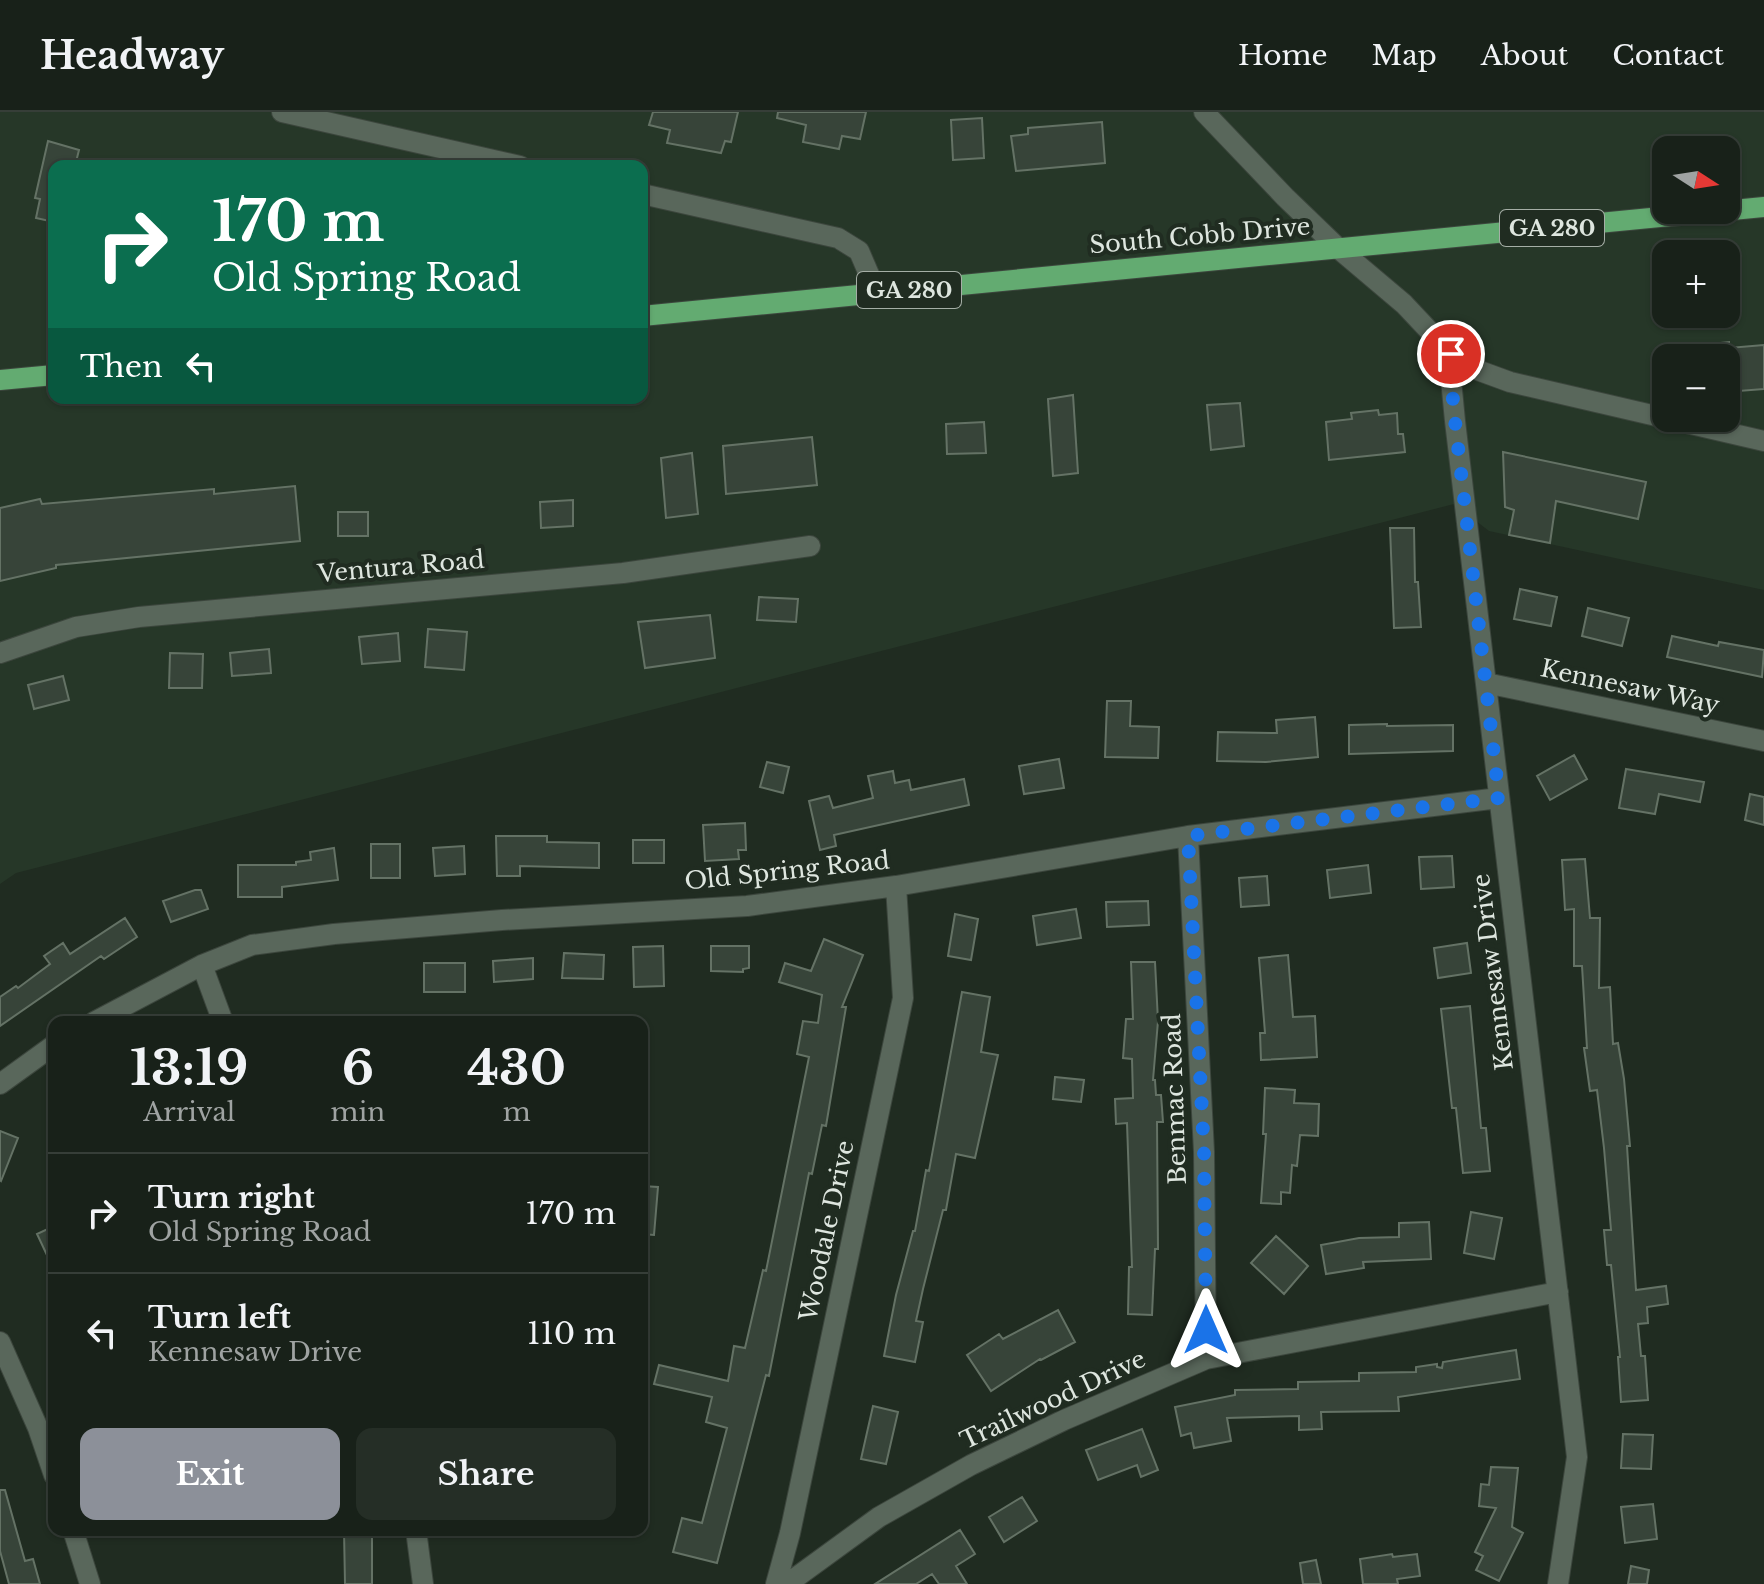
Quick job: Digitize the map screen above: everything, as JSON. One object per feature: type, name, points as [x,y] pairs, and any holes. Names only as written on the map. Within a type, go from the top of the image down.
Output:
[{"type":"main road","name":"South Cobb Drive","points":[[648,315],[1764,207]]},
{"type":"main road","points":[[0,380],[48,376]]},
{"type":"street","points":[[282,112],[494,160]]},
{"type":"street","points":[[1204,112],[1339,249],[1404,304],[1451,354],[1480,371],[1531,388],[1764,441]]},
{"type":"street","points":[[648,195],[838,238],[859,251],[877,293]]},
{"type":"street","name":"Kennesaw Drive","points":[[1451,354],[1455,421],[1577,1457],[1558,1584]]},
{"type":"street","name":"Ventura Road","points":[[0,653],[76,627],[139,617],[623,573],[810,546]]},
{"type":"street","name":"Kennesaw Way","points":[[1486,683],[1764,741]]},
{"type":"street","name":"Old Spring Road","points":[[105,1016],[202,965],[252,945],[334,934],[502,920],[747,906],[896,886],[1188,836],[1499,798]]},
{"type":"street","name":"Benmac Road","points":[[1188,836],[1204,1152],[1206,1359]]},
{"type":"street","name":"Woodale Drive","points":[[776,1584],[790,1533],[903,998],[896,886]]},
{"type":"street","points":[[202,965],[221,1016]]},
{"type":"street","points":[[0,1084],[48,1049]]},
{"type":"street","name":"Trailwood Drive","points":[[787,1584],[879,1517],[971,1465],[1064,1420],[1206,1359],[1558,1292]]},
{"type":"street","points":[[0,1342],[48,1457]]},
{"type":"street","points":[[75,1536],[90,1584]]},
{"type":"street","points":[[417,1536],[423,1584]]},
{"type":"shaded area","points":[[0,112],[1764,112],[1764,590],[1489,531],[1454,504],[16,873],[0,884]]},
{"type":"building","points":[[653,112],[738,112],[731,142],[725,141],[721,153],[667,143],[670,130],[649,125]]},
{"type":"building","points":[[778,112],[866,112],[860,139],[842,136],[839,149],[803,142],[806,125],[777,118]]},
{"type":"building","points":[[982,118],[984,158],[953,160],[951,120]]},
{"type":"building","points":[[1102,122],[1105,163],[1016,171],[1011,136],[1028,134],[1028,128]]},
{"type":"building","points":[[48,141],[79,150],[76,160],[48,160],[48,221],[36,218],[40,199],[35,198]]},
{"type":"building","points":[[1764,345],[1764,389],[1740,391],[1740,347]]},
{"type":"building","points":[[1073,395],[1078,473],[1053,476],[1048,399]]},
{"type":"building","points":[[1240,403],[1244,446],[1211,450],[1207,405]]},
{"type":"building","points":[[1378,410],[1379,415],[1397,413],[1398,434],[1403,434],[1405,452],[1329,460],[1326,422],[1352,419],[1351,413]]},
{"type":"building","points":[[984,422],[986,453],[947,454],[946,424]]},
{"type":"building","points":[[812,437],[817,485],[726,494],[723,446]]},
{"type":"building","points":[[1503,452],[1646,482],[1638,519],[1556,501],[1550,543],[1509,535],[1514,510],[1505,507]]},
{"type":"building","points":[[692,453],[698,514],[666,518],[661,458]]},
{"type":"building","points":[[295,486],[300,541],[56,565],[56,568],[0,581],[0,508],[40,499],[42,504],[214,489],[214,494]]},
{"type":"building","points":[[573,500],[573,526],[541,528],[540,502]]},
{"type":"building","points":[[338,512],[368,512],[368,536],[338,536]]},
{"type":"building","points":[[1390,528],[1414,528],[1415,582],[1418,582],[1421,627],[1394,628]]},
{"type":"building","points":[[1520,589],[1557,597],[1551,626],[1514,619]]},
{"type":"building","points":[[759,597],[798,599],[796,622],[757,620]]},
{"type":"building","points":[[1588,608],[1629,618],[1622,646],[1582,636]]},
{"type":"building","points":[[710,615],[715,658],[645,668],[638,622]]},
{"type":"building","points":[[428,629],[467,632],[464,670],[425,667]]},
{"type":"building","points":[[398,633],[400,661],[362,664],[359,637]]},
{"type":"building","points":[[1672,636],[1718,646],[1719,642],[1764,650],[1762,677],[1667,657]]},
{"type":"building","points":[[269,649],[271,673],[232,676],[230,653]]},
{"type":"building","points":[[170,653],[203,654],[202,688],[169,688]]},
{"type":"building","points":[[63,676],[69,700],[34,709],[28,685]]},
{"type":"building","points":[[1107,701],[1131,701],[1130,726],[1159,727],[1158,758],[1105,757]]},
{"type":"building","points":[[1315,717],[1318,757],[1266,762],[1217,761],[1218,732],[1277,733],[1276,720]]},
{"type":"building","points":[[1349,725],[1453,725],[1453,751],[1349,754]]},
{"type":"building","points":[[1574,755],[1587,779],[1550,800],[1537,776]]},
{"type":"building","points":[[1059,759],[1064,788],[1024,794],[1019,766]]},
{"type":"building","points":[[767,762],[789,767],[783,793],[760,787]]},
{"type":"building","points":[[1626,769],[1704,782],[1700,802],[1659,794],[1655,814],[1619,808]]},
{"type":"building","points":[[893,771],[895,783],[909,780],[911,790],[964,779],[969,805],[834,835],[836,846],[820,850],[809,801],[829,796],[833,808],[873,798],[868,776]]},
{"type":"building","points":[[1750,794],[1764,797],[1764,825],[1745,820]]},
{"type":"building","points":[[745,823],[746,850],[738,850],[739,859],[705,861],[703,825]]},
{"type":"building","points":[[496,836],[547,836],[547,842],[599,843],[599,868],[520,866],[520,876],[497,876]]},
{"type":"building","points":[[633,840],[664,840],[664,863],[633,863]]},
{"type":"building","points":[[371,844],[400,844],[400,878],[371,878]]},
{"type":"building","points":[[464,846],[465,874],[435,876],[433,848]]},
{"type":"building","points":[[334,848],[338,880],[282,887],[282,897],[238,897],[238,865],[296,865],[296,862],[311,860],[310,852]]},
{"type":"building","points":[[1452,856],[1454,887],[1421,889],[1419,857]]},
{"type":"building","points":[[1585,859],[1590,918],[1600,918],[1599,988],[1610,987],[1613,1044],[1618,1043],[1624,1079],[1636,1290],[1666,1286],[1668,1304],[1647,1307],[1648,1323],[1638,1324],[1641,1356],[1645,1356],[1648,1400],[1621,1402],[1611,1265],[1607,1265],[1604,1230],[1611,1230],[1604,1148],[1597,1090],[1590,1091],[1584,1048],[1587,1048],[1582,966],[1574,966],[1574,909],[1565,910],[1562,860]]},
{"type":"building","points":[[1368,865],[1371,893],[1330,898],[1327,870]]},
{"type":"building","points":[[1267,876],[1269,905],[1241,907],[1239,878]]},
{"type":"building","points":[[201,890],[208,909],[171,922],[163,901]]},
{"type":"building","points":[[1148,901],[1149,925],[1107,927],[1106,902]]},
{"type":"building","points":[[1076,909],[1081,938],[1037,945],[1033,916]]},
{"type":"building","points":[[955,914],[978,919],[971,960],[948,956]]},
{"type":"building","points":[[125,918],[137,937],[104,959],[101,956],[0,1026],[0,997],[16,986],[18,988],[50,964],[44,956],[63,943],[70,954]]},
{"type":"building","points":[[824,939],[863,955],[842,1007],[846,1007],[826,1126],[822,1125],[812,1174],[809,1173],[769,1376],[766,1375],[717,1563],[673,1552],[682,1518],[702,1523],[727,1428],[706,1422],[712,1397],[654,1384],[659,1365],[728,1381],[734,1346],[745,1348],[763,1270],[766,1271],[809,1057],[797,1054],[803,1021],[818,1023],[822,995],[779,982],[785,963],[811,971]]},
{"type":"building","points":[[1467,943],[1471,973],[1438,978],[1434,948]]},
{"type":"building","points":[[663,946],[664,986],[634,987],[633,947]]},
{"type":"building","points":[[711,946],[749,946],[749,968],[743,969],[743,972],[711,971]]},
{"type":"building","points":[[564,953],[604,955],[603,979],[562,978]]},
{"type":"building","points":[[1288,955],[1293,1017],[1315,1016],[1317,1057],[1261,1060],[1260,1033],[1265,1033],[1259,958]]},
{"type":"building","points":[[533,958],[533,979],[494,982],[493,961]]},
{"type":"building","points":[[1131,962],[1155,962],[1158,1021],[1153,1080],[1156,1095],[1161,1095],[1163,1122],[1157,1122],[1158,1249],[1155,1249],[1152,1315],[1128,1314],[1129,1267],[1132,1267],[1127,1123],[1116,1124],[1115,1099],[1133,1098],[1132,1059],[1123,1058],[1126,1019],[1133,1019]]},
{"type":"building","points":[[424,963],[465,963],[465,992],[424,992]]},
{"type":"building","points":[[962,992],[990,997],[981,1052],[998,1055],[975,1158],[956,1154],[946,1210],[943,1210],[916,1321],[923,1322],[915,1362],[884,1356],[896,1295],[915,1231],[926,1170],[929,1171]]},
{"type":"building","points":[[1470,1006],[1481,1128],[1486,1128],[1490,1171],[1463,1173],[1441,1009]]},
{"type":"building","points":[[1055,1077],[1084,1080],[1081,1102],[1053,1099]]},
{"type":"building","points":[[1265,1088],[1295,1090],[1294,1103],[1319,1104],[1318,1136],[1300,1135],[1297,1166],[1292,1165],[1290,1193],[1281,1192],[1281,1204],[1261,1203],[1266,1134],[1263,1134]]},
{"type":"building","points":[[0,1131],[18,1138],[1,1181],[0,1180]]},
{"type":"building","points":[[648,1186],[658,1187],[654,1235],[648,1234]]},
{"type":"building","points":[[1471,1212],[1502,1218],[1494,1259],[1464,1253]]},
{"type":"building","points":[[1429,1222],[1431,1259],[1363,1262],[1364,1268],[1326,1274],[1321,1245],[1359,1238],[1399,1237],[1399,1223]]},
{"type":"building","points":[[48,1229],[48,1257],[37,1234]]},
{"type":"building","points":[[1276,1236],[1308,1266],[1284,1294],[1251,1263]]},
{"type":"building","points":[[1058,1310],[1075,1342],[1040,1359],[991,1391],[967,1355],[999,1334],[1003,1339]]},
{"type":"building","points":[[1516,1350],[1520,1379],[1398,1397],[1399,1411],[1321,1412],[1322,1429],[1299,1430],[1299,1416],[1227,1418],[1231,1441],[1194,1448],[1191,1433],[1181,1436],[1175,1407],[1235,1395],[1235,1390],[1298,1389],[1298,1382],[1359,1381],[1359,1373],[1416,1372],[1416,1367],[1437,1364],[1442,1368],[1443,1362]]},
{"type":"building","points":[[873,1406],[898,1412],[886,1464],[861,1459]]},
{"type":"building","points":[[1142,1429],[1158,1470],[1141,1477],[1137,1465],[1098,1480],[1086,1450]]},
{"type":"building","points":[[1623,1434],[1653,1435],[1651,1469],[1621,1468]]},
{"type":"building","points":[[1491,1467],[1518,1468],[1512,1527],[1523,1533],[1499,1581],[1476,1570],[1483,1556],[1475,1552],[1496,1508],[1479,1506],[1481,1484],[1489,1485]]},
{"type":"building","points":[[0,1490],[5,1490],[25,1561],[33,1559],[40,1584],[9,1584],[0,1551]]},
{"type":"building","points":[[1022,1497],[1037,1521],[1004,1542],[989,1517]]},
{"type":"building","points":[[1653,1504],[1657,1539],[1625,1543],[1621,1507]]},
{"type":"building","points":[[960,1530],[975,1554],[956,1566],[967,1584],[939,1584],[932,1574],[916,1584],[875,1584]]},
{"type":"building","points":[[344,1536],[372,1536],[372,1584],[345,1584]]},
{"type":"building","points":[[1392,1554],[1393,1557],[1417,1554],[1420,1576],[1397,1579],[1398,1584],[1363,1584],[1360,1559]]},
{"type":"building","points":[[1316,1560],[1321,1584],[1303,1584],[1300,1563]]},
{"type":"building","points":[[1631,1566],[1649,1570],[1647,1584],[1628,1584]]},
{"type":"route","points":[[1206,1330],[1204,1152],[1188,836],[1499,798],[1455,421],[1451,354]]}]
